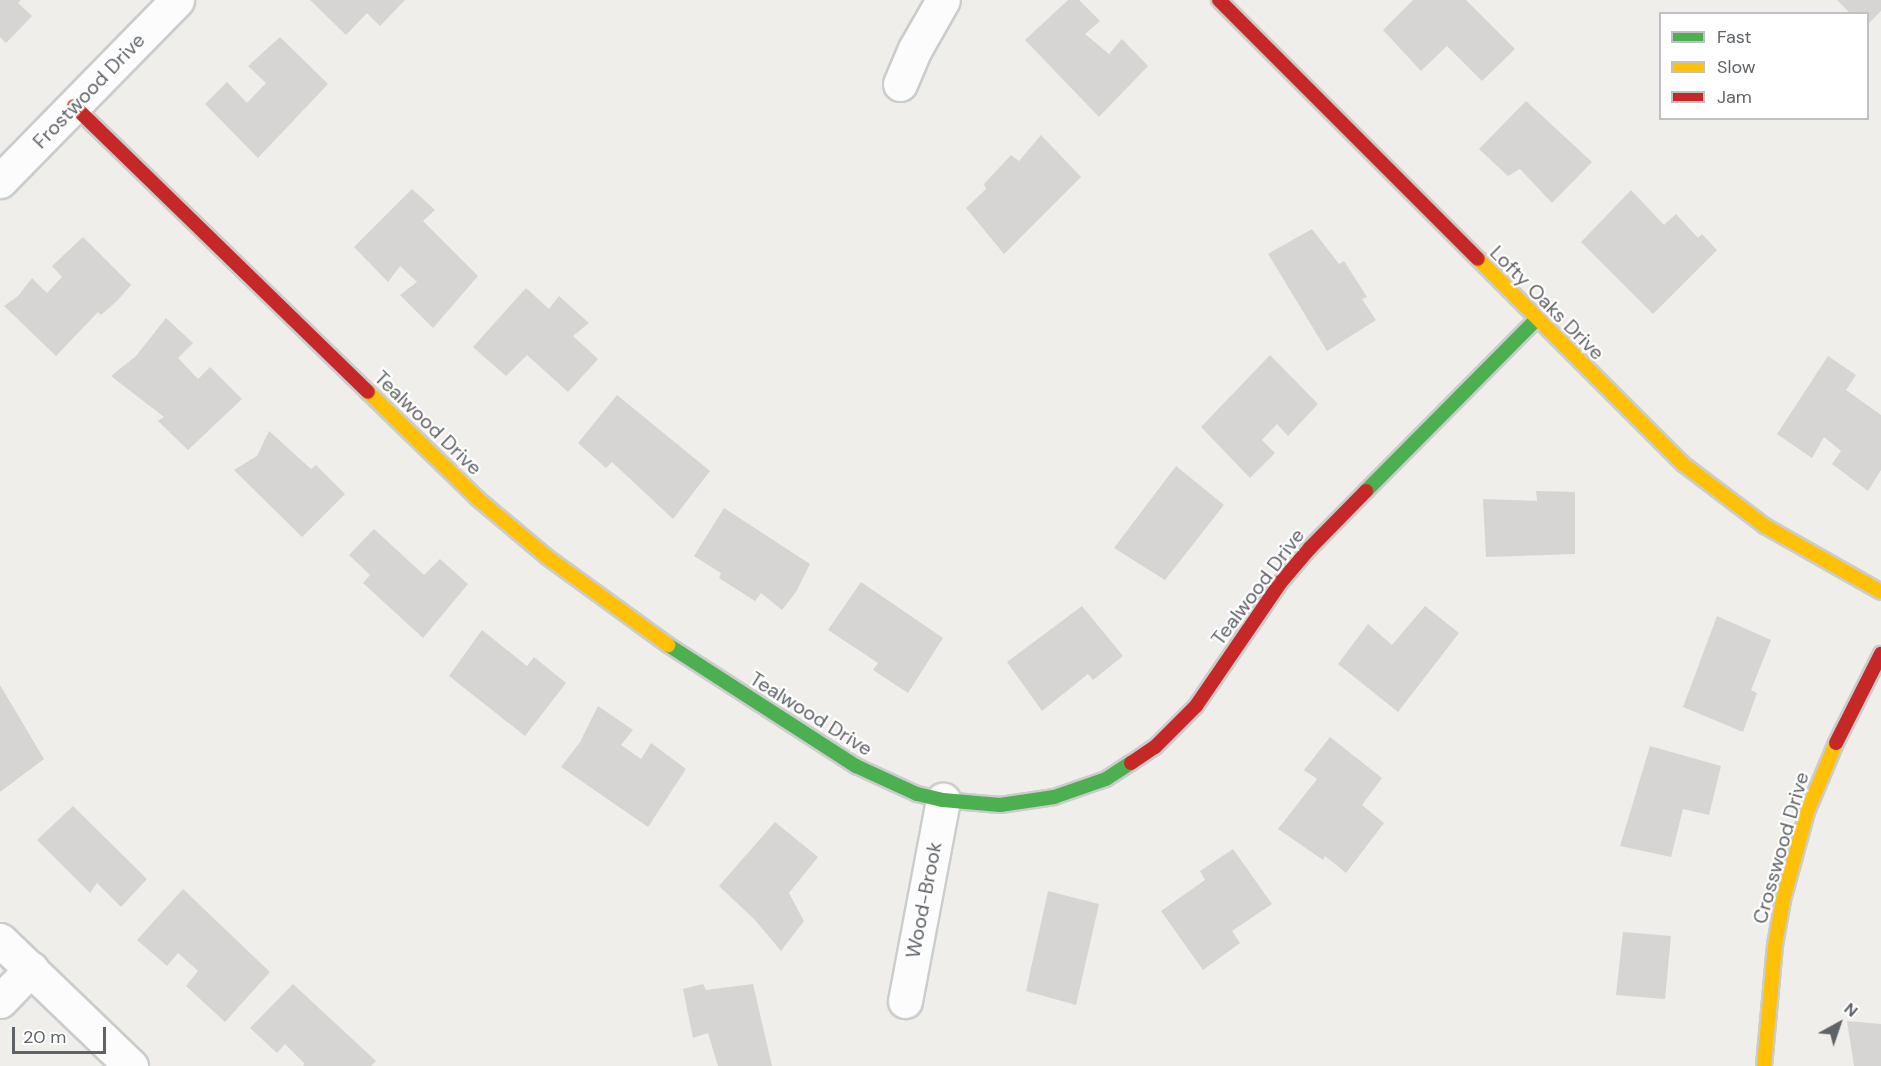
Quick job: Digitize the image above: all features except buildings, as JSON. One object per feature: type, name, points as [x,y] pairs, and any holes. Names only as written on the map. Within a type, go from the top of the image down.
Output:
[{"type":"street","name":"Frostwood Drive","points":[[0,181],[177,0]]},
{"type":"street","points":[[900,84],[915,49],[943,0]]},
{"type":"street","name":"Lofty Oaks Drive","points":[[1219,0],[1650,434],[1717,492],[1774,532],[1881,592]]},
{"type":"street","name":"Tealwood Drive","points":[[74,106],[478,499],[547,557],[669,646],[856,766],[917,794],[943,800],[1000,805],[1054,797],[1106,779],[1155,747],[1196,706],[1269,600],[1310,548],[1536,320]]},
{"type":"street","name":"Crosswood Drive","points":[[1764,1066],[1774,945],[1783,900],[1807,812],[1823,770],[1881,654]]},
{"type":"street","name":"Wood-Brook","points":[[905,1001],[943,800]]},
{"type":"street","points":[[0,940],[131,1066]]},
{"type":"street","points":[[0,1001],[31,969]]},
{"type":"traffic: fast","points":[[1366,491],[1536,320]]},
{"type":"traffic: fast","points":[[668,645],[856,766],[917,794],[943,800],[1000,805],[1054,797],[1106,779],[1131,763]]},
{"type":"traffic: slow","points":[[1478,259],[1683,464],[1765,526],[1881,592]]},
{"type":"traffic: slow","points":[[368,392],[478,499],[547,557],[668,645]]},
{"type":"traffic: slow","points":[[1764,1066],[1775,945],[1783,900],[1807,812],[1836,743]]},
{"type":"traffic: jam","points":[[1219,0],[1478,259]]},
{"type":"traffic: jam","points":[[74,106],[368,392]]},
{"type":"traffic: jam","points":[[1131,763],[1155,747],[1196,706],[1281,582],[1310,548],[1366,491]]},
{"type":"traffic: jam","points":[[1836,743],[1881,654]]}]
